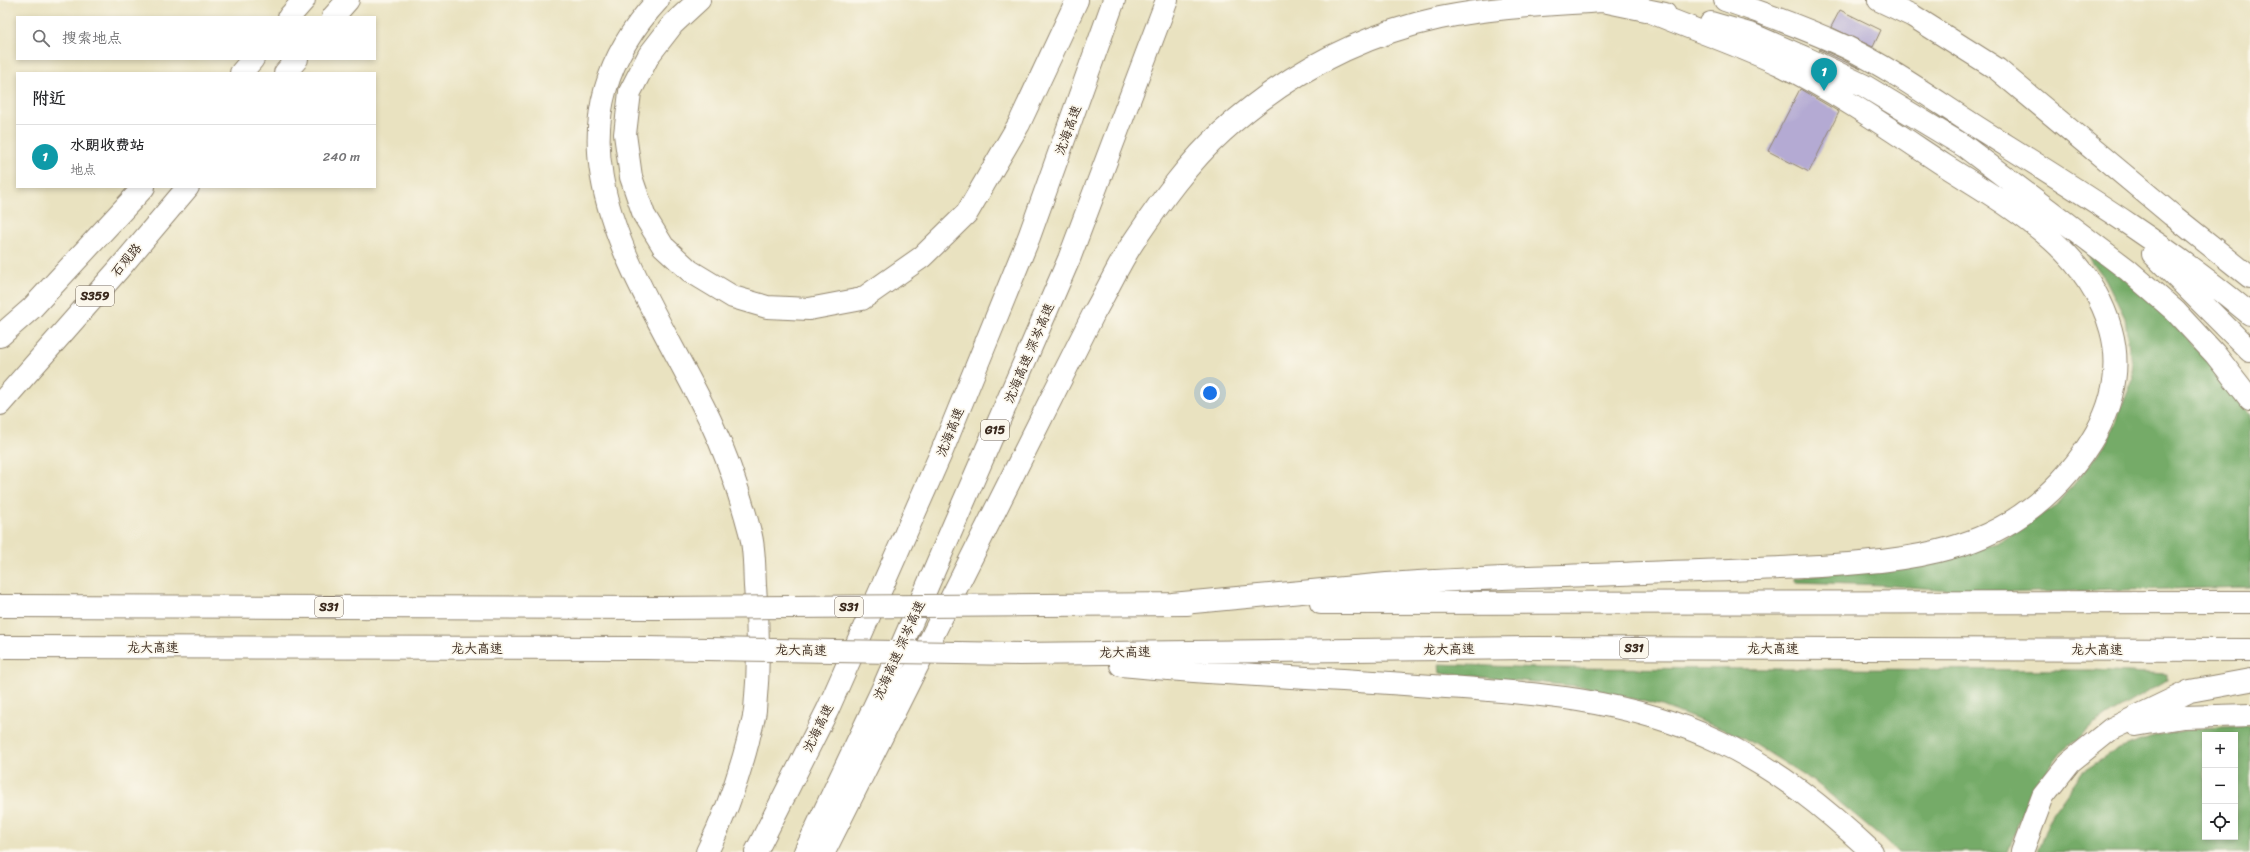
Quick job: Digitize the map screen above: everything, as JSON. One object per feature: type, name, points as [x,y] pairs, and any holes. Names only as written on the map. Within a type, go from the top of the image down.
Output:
[{"type":"main road","points":[[290,16],[304,0]]},
{"type":"main road","points":[[334,16],[348,0]]},
{"type":"main road","points":[[658,0],[639,20],[621,48],[609,74],[600,106],[597,137],[602,183],[613,223],[629,265],[710,421],[733,475],[751,535],[759,630],[755,711],[737,783],[707,852]]},
{"type":"main road","points":[[699,0],[673,24],[649,55],[630,92],[625,134],[631,177],[644,215],[663,246],[690,271],[733,297],[767,307],[809,309],[862,299],[922,257],[966,213],[1019,124],[1077,0]]},
{"type":"main road","name":"沈海高速","points":[[756,852],[828,709],[942,451],[1029,238],[1114,0]]},
{"type":"main road","name":"沈海高速 深岑高速","points":[[805,852],[884,686],[1069,259],[1167,0]]},
{"type":"main road","points":[[824,852],[878,740],[1135,239],[1177,181],[1216,138],[1272,92],[1329,57],[1385,32],[1440,18],[1490,10],[1599,0],[1651,12],[1699,20],[1760,38],[1863,85],[1964,146],[2128,270],[2175,311],[2215,354],[2250,399]]},
{"type":"main road","points":[[1725,0],[1769,15],[1846,48],[1908,82],[1965,120],[2112,211],[2168,251],[2250,314]]},
{"type":"main road","points":[[1879,0],[1913,16],[1997,69],[2172,215],[2250,277]]},
{"type":"main road","points":[[1172,604],[1391,584],[1794,567],[1868,562],[1909,557],[1955,547],[1998,530],[2044,498],[2073,466],[2086,449],[2106,414],[2112,398],[2117,353],[2106,312],[2084,273],[2069,255],[2049,237],[2004,204],[1825,88],[1758,55],[1651,12]]},
{"type":"main road","points":[[242,72],[252,60]]},
{"type":"main road","points":[[286,72],[296,60]]},
{"type":"main road","name":"S359","points":[[0,336],[32,308],[143,188]]},
{"type":"main road","name":"石观路","points":[[0,404],[118,270],[187,188]]},
{"type":"main road","points":[[2112,211],[2250,351]]},
{"type":"main road","name":"S31","points":[[0,606],[659,608],[1172,604],[2250,602]]},
{"type":"main road","name":"龙大高速","points":[[0,647],[644,648],[1019,654],[1530,648],[2250,650]]},
{"type":"main road","points":[[1019,654],[1192,672],[1392,683],[1533,694],[1617,707],[1676,725],[1720,742],[1761,765],[1808,796],[1872,852]]},
{"type":"main road","points":[[2022,852],[2043,796],[2070,762],[2111,729],[2190,692],[2250,680]]},
{"type":"main road","points":[[2111,729],[2183,717],[2250,714]]},
{"type":"green space","points":[[2082,248],[2127,280],[2195,346],[2250,415],[2250,587],[1993,593],[1882,585],[1796,582],[1794,578],[1926,564],[2001,542],[2057,505],[2107,443],[2133,379],[2125,318],[2106,280]]},
{"type":"green space","points":[[1439,664],[1541,668],[2093,670],[2167,674],[2167,680],[2106,716],[2061,752],[2028,796],[2008,852],[1897,852],[1884,839],[1815,782],[1745,738],[1662,706],[1586,687],[1440,673]]},
{"type":"green space","points":[[2250,726],[2250,852],[2037,852],[2052,814],[2082,772],[2118,749],[2153,737],[2197,728]]},
{"type":"building","points":[[1840,10],[1881,30],[1873,47],[1831,27]]},
{"type":"building","points":[[1820,49],[1841,58],[1861,69],[1819,50]]},
{"type":"building","points":[[1800,89],[1839,112],[1809,172],[1768,151]]},
{"type":"place","name":"水朗收费站","points":[[1824,91]]}]
